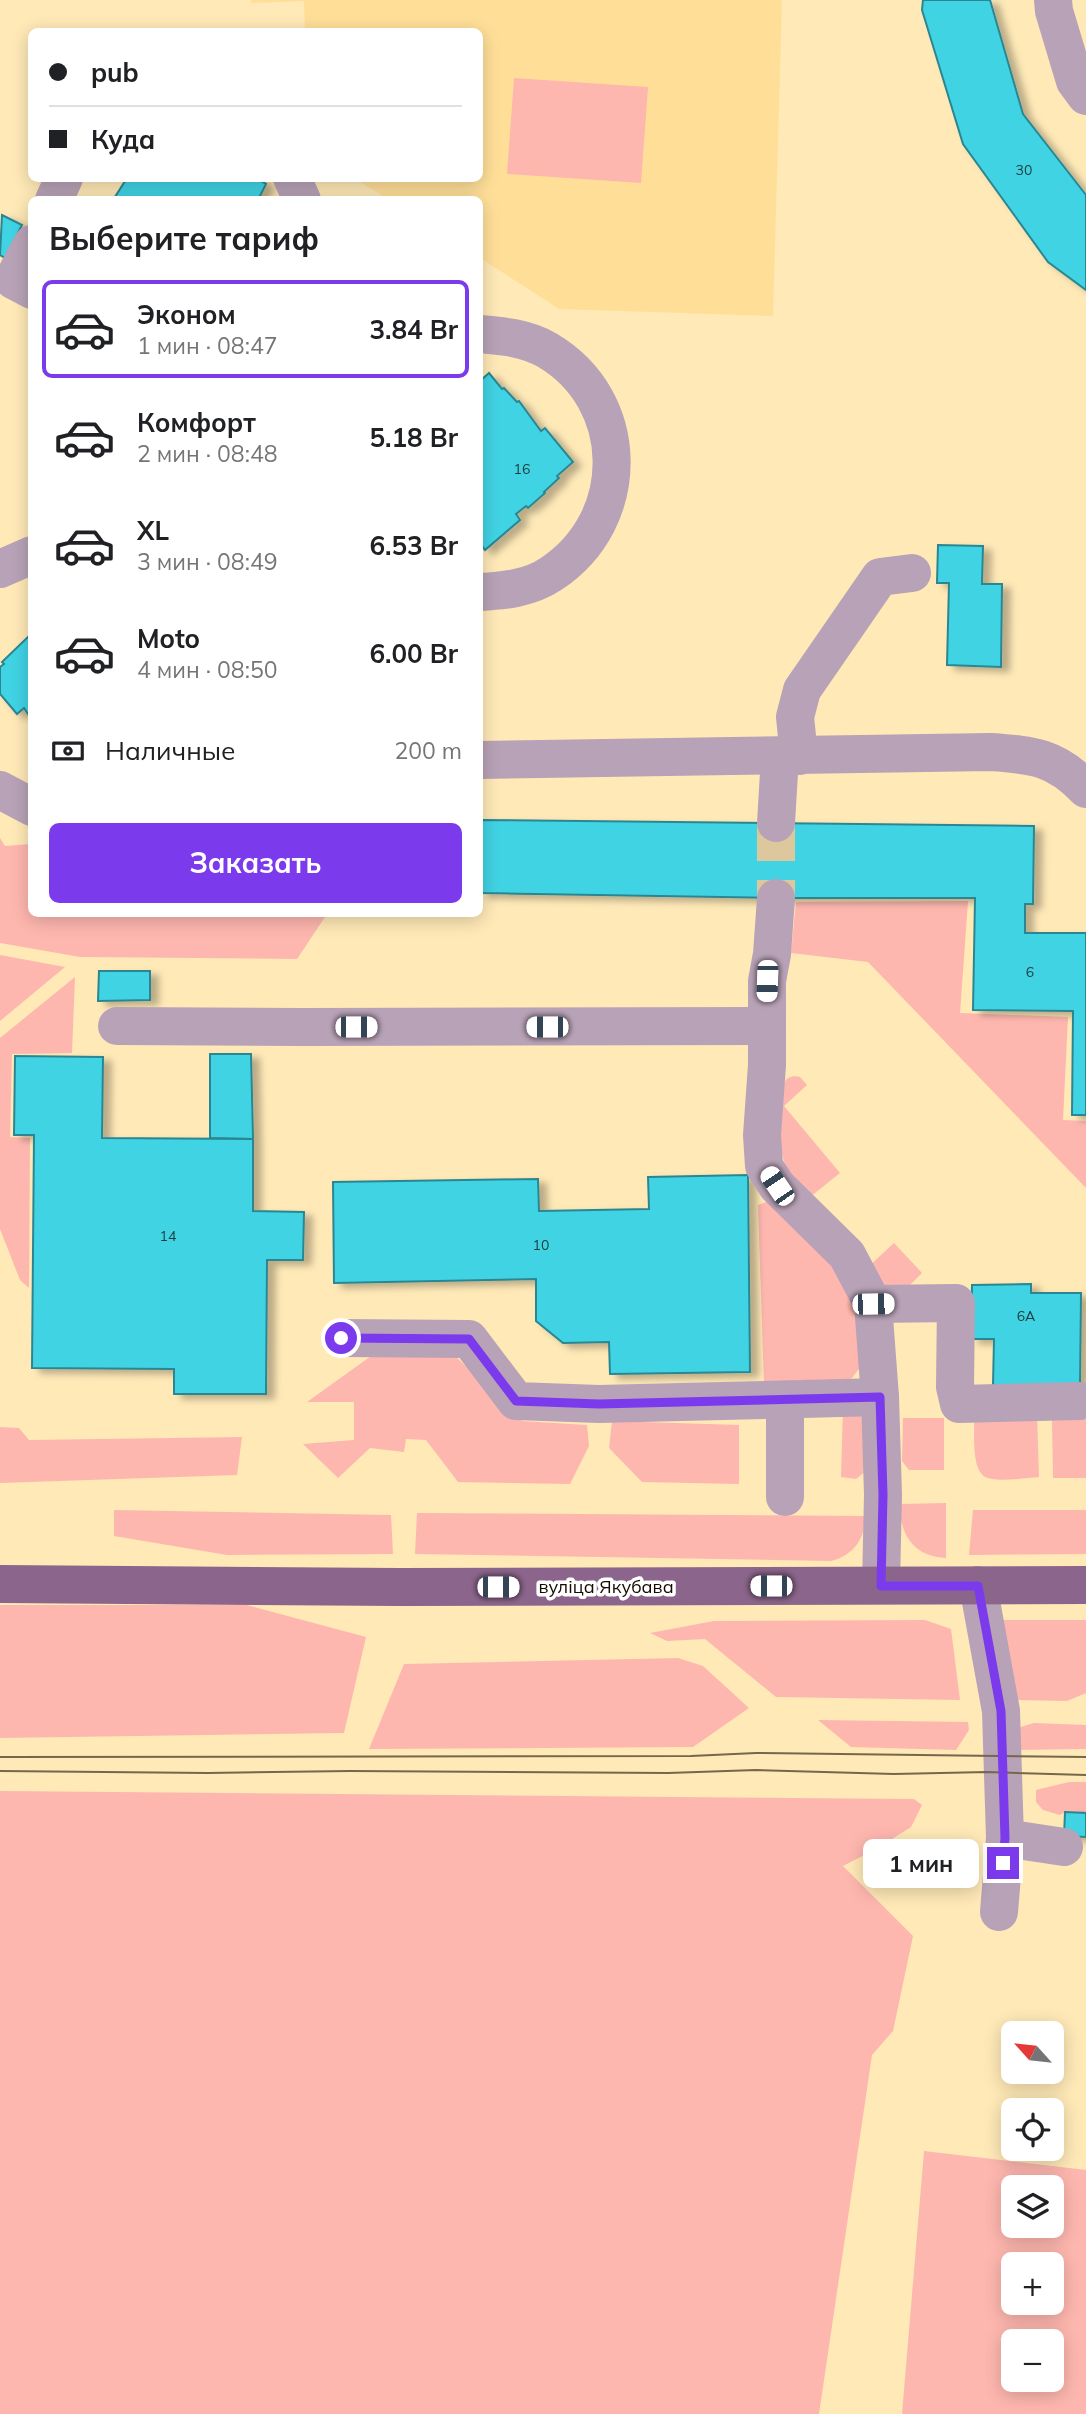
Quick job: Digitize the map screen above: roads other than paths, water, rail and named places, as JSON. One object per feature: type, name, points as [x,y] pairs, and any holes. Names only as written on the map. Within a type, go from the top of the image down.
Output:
[{"type":"main road","name":"вуліца Якубава","points":[[0,1584],[362,1587],[1086,1585]]},
{"type":"lane","points":[[1053,0],[1075,81],[1086,96]]},
{"type":"lane","points":[[28,252],[13,280],[28,288]]},
{"type":"lane","points":[[483,334],[513,337],[535,345],[574,370],[596,398],[609,432],[612,470],[604,511],[582,547],[550,575],[511,590],[483,592]]},
{"type":"lane","points":[[0,569],[28,557]]},
{"type":"lane","points":[[776,823],[802,690],[880,576],[912,573]]},
{"type":"lane","points":[[483,760],[978,752],[1032,755],[1057,765],[1075,777],[1086,789]]},
{"type":"lane","points":[[0,790],[28,805]]},
{"type":"lane","points":[[776,898],[767,981],[767,1065],[762,1135],[764,1166],[777,1186],[847,1255],[873,1304],[880,1397],[883,1495],[881,1586]]},
{"type":"lane","points":[[117,1026],[765,1026]]},
{"type":"lane","points":[[873,1304],[956,1303],[955,1387],[959,1404],[1080,1401]]},
{"type":"lane","points":[[341,1338],[469,1339],[516,1401],[599,1404],[880,1397]]},
{"type":"lane","points":[[785,1399],[785,1497]]},
{"type":"lane","points":[[978,1586],[1001,1711],[1005,1838],[999,1912]]},
{"type":"lane","points":[[1005,1838],[1064,1847]]},
{"type":"tunnel","points":[[776,823],[776,898]]},
{"type":"tram line","points":[[0,1757],[691,1756],[756,1753],[1086,1757]]},
{"type":"tram line","points":[[0,1771],[668,1773],[756,1770],[1086,1775]]}]
